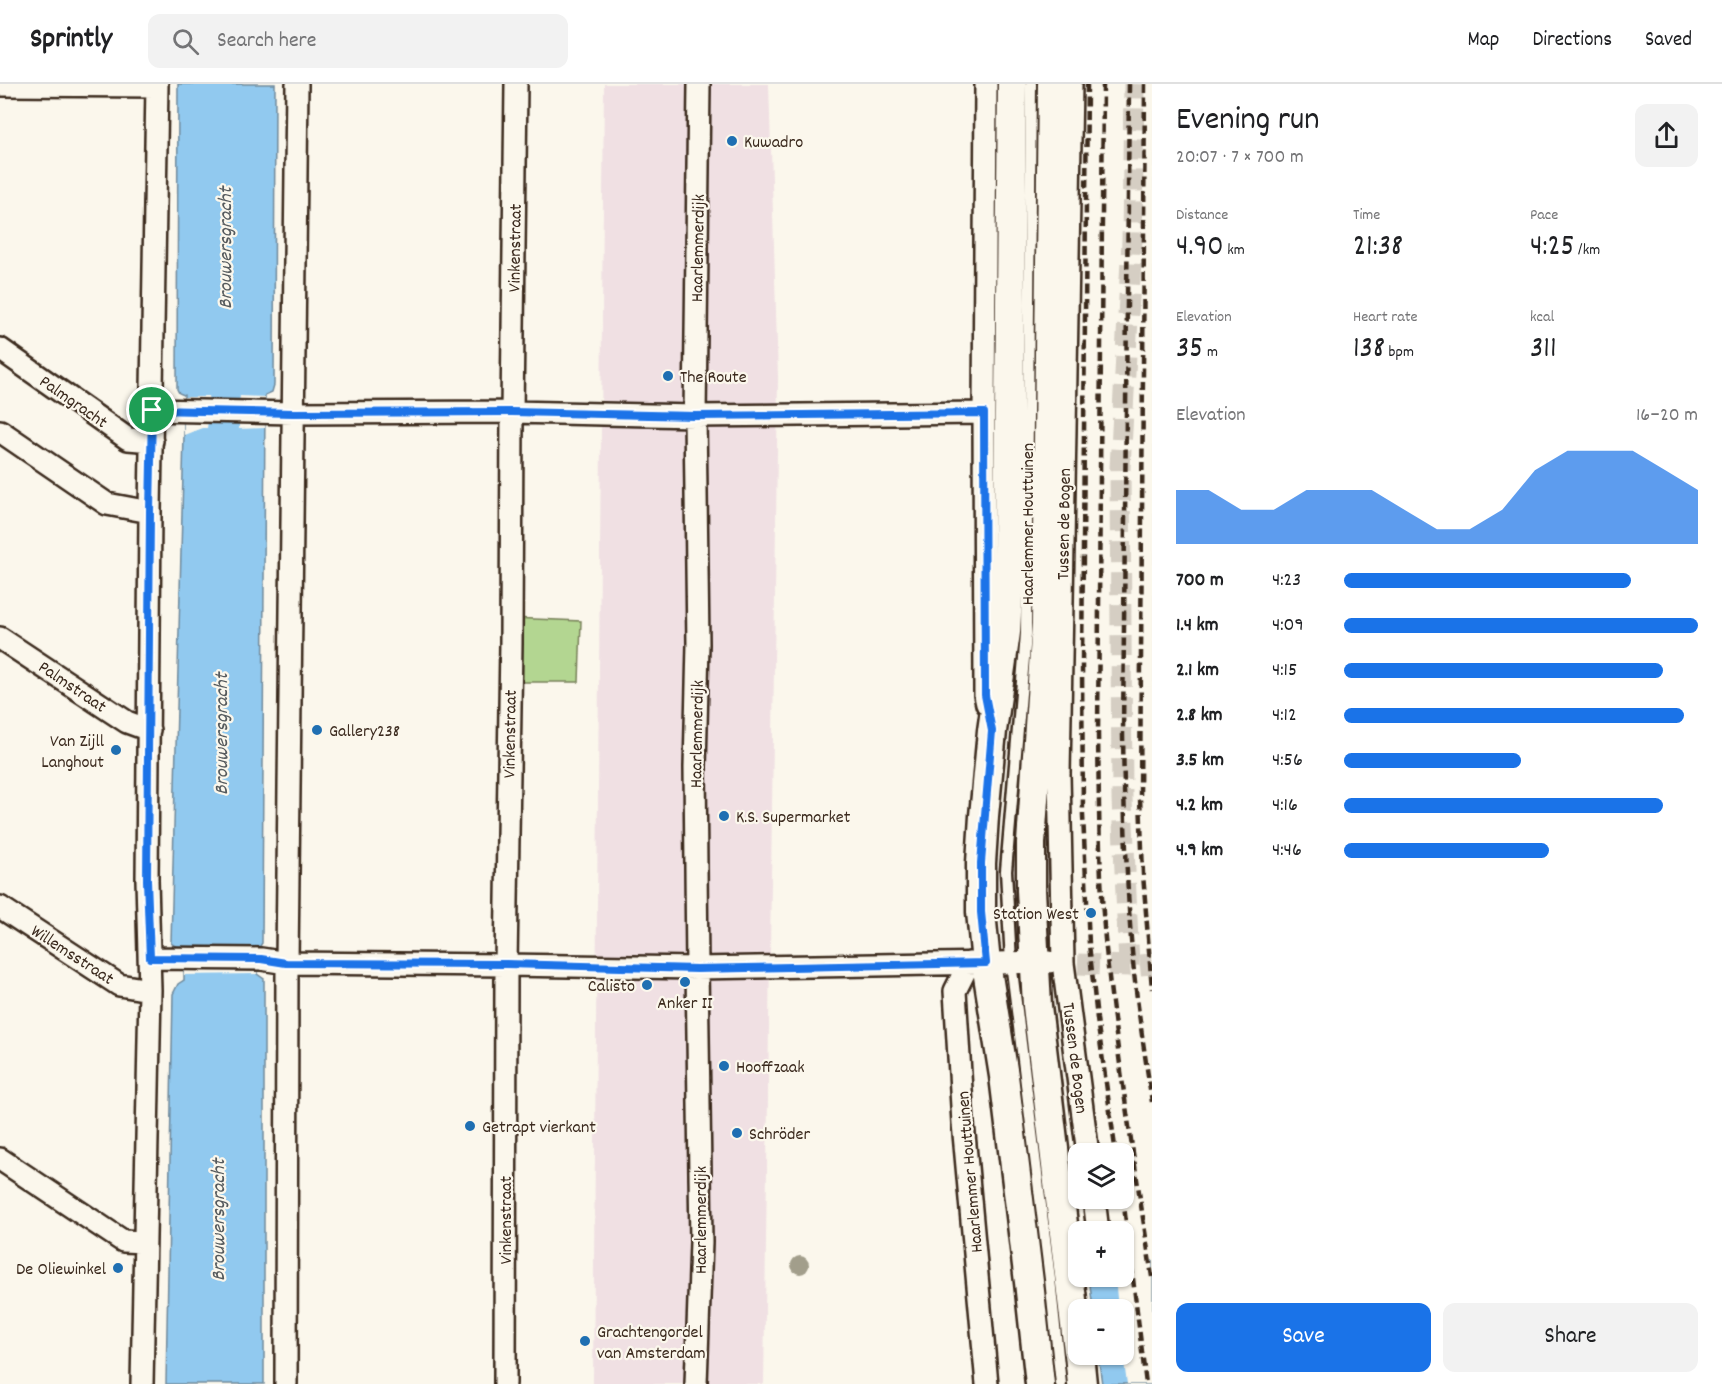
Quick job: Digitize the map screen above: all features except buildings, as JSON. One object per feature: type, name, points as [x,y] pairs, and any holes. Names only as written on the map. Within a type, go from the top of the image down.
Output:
[{"type":"street","points":[[286,1384],[286,963],[297,84]]},
{"type":"street","name":"Vinkenstraat","points":[[505,1384],[506,964],[516,84]]},
{"type":"street","name":"Haarlemmerdijk","points":[[696,1384],[701,1242],[695,766],[698,644],[695,416],[699,84]]},
{"type":"street","name":"Haarlemmer Houttuinen","points":[[986,84],[985,695],[992,731]]},
{"type":"street","name":"Haarlemmer Houttuinen","points":[[1012,84],[1009,575],[1006,632],[992,731],[981,863],[981,912],[1000,962],[1039,1018],[1050,1279],[1040,1384]]},
{"type":"street","name":"Haarlemmer Houttuinen","points":[[1052,84],[1046,624],[1031,843],[1000,962],[1004,1076],[1050,1279],[1068,1324]]},
{"type":"street","name":"Tussen de Bogen","points":[[1071,84],[1059,774],[1071,964],[1087,1143]]},
{"type":"street","points":[[0,85],[157,85],[147,889],[150,990],[142,1384]]},
{"type":"street","name":"Palmgracht","points":[[0,349],[128,439],[152,441]]},
{"type":"street","points":[[152,410],[293,413],[512,412],[695,416],[984,413]]},
{"type":"street","points":[[0,430],[107,504],[150,512]]},
{"type":"street","name":"Palmstraat","points":[[0,638],[127,722],[149,730]]},
{"type":"street","name":"Willemsstraat","points":[[0,907],[119,985],[150,990]]},
{"type":"street","points":[[150,958],[261,959],[286,963],[506,964],[697,969],[1000,962],[1071,964]]},
{"type":"street","name":"Haarlemmer Houttuinen","points":[[987,1384],[963,1122],[955,991],[1000,962]]},
{"type":"street","points":[[0,1159],[123,1240],[144,1242]]},
{"type":"street","name":"Haarlemmer Houttuinen","points":[[1080,1365],[1082,1384]]},
{"type":"lane","name":"Haarlemmer Houttuinen","points":[[1000,962],[1026,634],[1031,84]]},
{"type":"lane","name":"Haarlemmer Houttuinen","points":[[1050,1279],[1061,1384]]},
{"type":"shaded area","points":[[604,84],[769,84],[778,377],[764,1384],[593,1384]]},
{"type":"green space","points":[[510,618],[581,621],[579,682],[516,682]]},
{"type":"water","name":"Brouwersgracht","points":[[178,84],[275,84],[274,385],[272,392],[265,395],[262,943],[258,949],[257,974],[264,979],[264,1384],[166,1384],[173,994],[178,984],[184,980],[184,947],[177,947],[171,943],[184,435],[184,395],[177,389]]},
{"type":"water","points":[[1152,1261],[1152,1384],[1102,1384],[1099,1365],[1134,1365],[1134,1299],[1092,1299],[1090,1287],[1134,1287],[1134,1264]]},
{"type":"pier","points":[[1144,84],[1152,84],[1152,686],[1146,686],[1143,683]]},
{"type":"pier","points":[[208,396],[209,401],[239,402],[240,396],[265,397],[265,428],[239,429],[239,422],[208,422],[207,428],[184,435],[184,397]]},
{"type":"pier","points":[[184,950],[258,952],[257,974],[184,975]]},
{"type":"pier","points":[[1152,1258],[1152,1384],[1127,1384],[1124,1365],[1134,1365],[1134,1299],[1117,1299],[1116,1287],[1134,1287],[1134,1261]]},
{"type":"tunnel","points":[[1129,966],[1122,799],[1120,468],[1132,241],[1134,84]]},
{"type":"tunnel","points":[[1078,964],[1129,966],[1152,964]]},
{"type":"railway","points":[[1087,84],[1082,664],[1083,815],[1089,944],[1114,1143]]},
{"type":"railway","points":[[1103,84],[1098,734],[1100,862],[1105,939],[1115,1024],[1152,1277]]},
{"type":"railway","points":[[1129,84],[1124,786],[1133,960],[1152,1102]]},
{"type":"railway","points":[[1145,84],[1140,798],[1152,989]]},
{"type":"railway","points":[[1124,1209],[1146,1384]]},
{"type":"place","name":"Kuwadro","points":[[732,141]]},
{"type":"place","name":"The Route","points":[[668,376]]},
{"type":"place","name":"Gallery238","points":[[317,730]]},
{"type":"place","name":"Van Zijll Langhout","points":[[116,750]]},
{"type":"place","name":"K.S. Supermarket","points":[[724,816]]},
{"type":"place","name":"Station West","points":[[1091,913]]},
{"type":"place","name":"Anker II","points":[[685,982]]},
{"type":"place","name":"Calisto","points":[[647,985]]},
{"type":"place","name":"Hooffzaak","points":[[724,1066]]},
{"type":"place","name":"Getrapt vierkant","points":[[470,1126]]},
{"type":"place","name":"Schröder","points":[[737,1133]]},
{"type":"place","name":"De Oliewinkel","points":[[118,1268]]},
{"type":"place","name":"Grachtengordel van Amsterdam","points":[[585,1341]]},
{"type":"route","points":[[152,410],[293,413],[512,412],[695,416],[984,413],[985,695],[992,731],[981,863],[981,912],[986,963],[697,969],[506,964],[286,963],[261,959],[150,958],[147,880],[152,410]]}]
